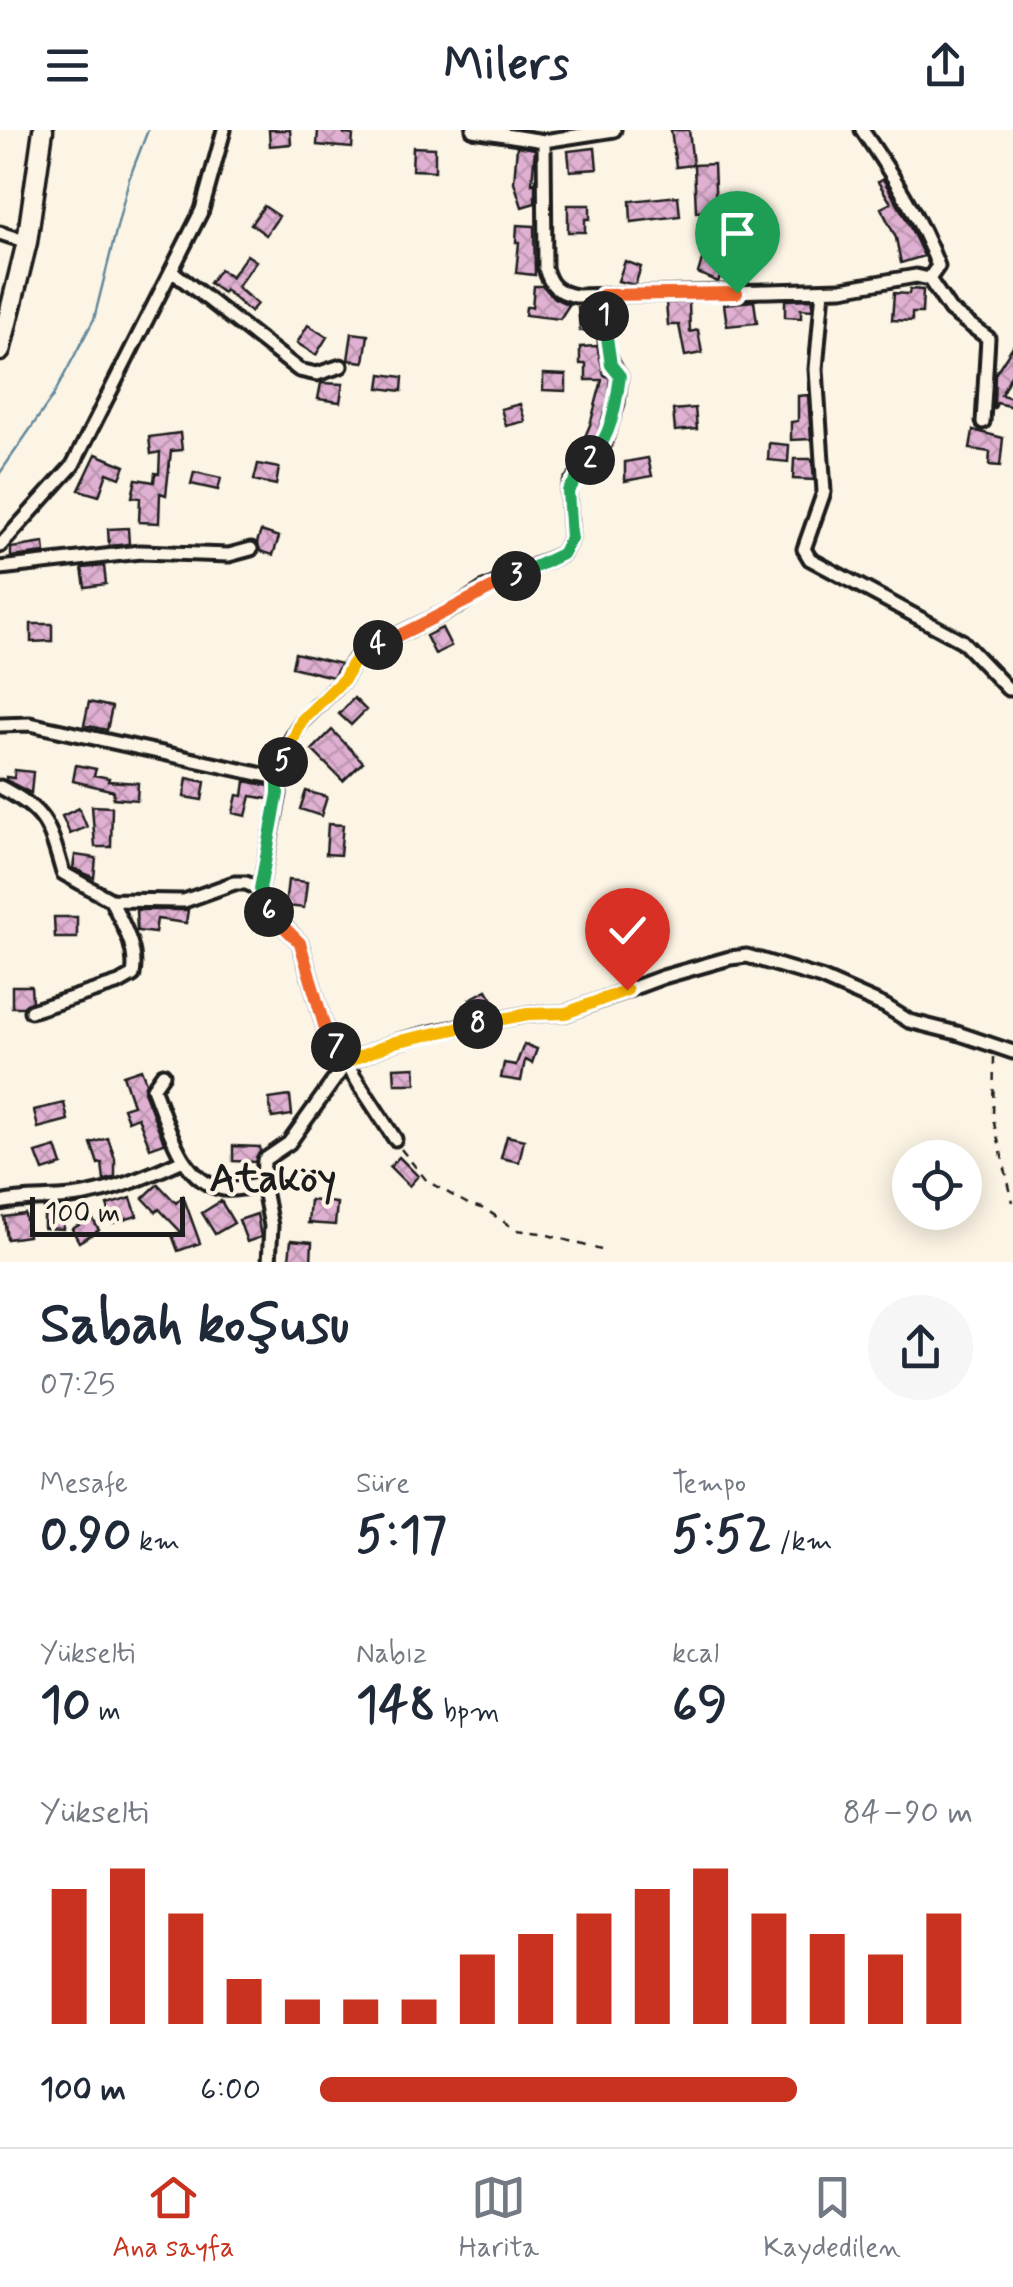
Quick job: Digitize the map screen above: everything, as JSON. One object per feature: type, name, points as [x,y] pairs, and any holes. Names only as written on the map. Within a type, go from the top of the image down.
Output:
[{"type":"street","points":[[0,352],[27,242],[43,130]]},
{"type":"street","points":[[0,546],[73,465],[202,210],[224,130]]},
{"type":"street","points":[[473,130],[544,141],[614,130]]},
{"type":"street","points":[[862,130],[919,221],[938,266],[929,280]]},
{"type":"street","points":[[544,141],[545,268],[550,284],[562,293],[823,290],[916,276],[929,280],[950,310],[988,338],[982,422]]},
{"type":"street","points":[[0,233],[27,242]]},
{"type":"street","points":[[172,272],[299,370],[317,374],[341,366]]},
{"type":"street","points":[[823,290],[816,369],[824,492],[804,549],[810,559],[962,641],[1008,690],[1013,689]]},
{"type":"street","points":[[395,1139],[327,1035],[300,943],[267,908],[260,889],[278,778],[302,720],[345,678],[363,652],[458,606],[484,589],[562,554],[571,538],[570,483],[603,446],[617,403],[620,376],[611,365],[606,343],[603,295]]},
{"type":"street","points":[[0,568],[140,552],[229,555],[250,549]]},
{"type":"street","points":[[0,725],[30,724],[278,778]]},
{"type":"street","points":[[0,787],[31,803],[45,820],[63,873],[110,900],[184,901],[234,883],[260,889]]},
{"type":"street","points":[[31,1011],[119,984],[133,975],[135,961],[129,938],[110,900]]},
{"type":"street","points":[[269,1262],[271,1226],[264,1160],[289,1143],[347,1062],[395,1042],[528,1014],[566,1013],[663,977],[746,956],[843,986],[909,1021],[957,1032],[1013,1052]]},
{"type":"street","points":[[164,1074],[153,1088],[183,1160],[205,1182],[224,1190],[264,1184]]},
{"type":"street","points":[[0,1202],[97,1191],[183,1160]]},
{"type":"path","points":[[994,1046],[993,1118],[1013,1202]]},
{"type":"path","points":[[395,1139],[427,1180],[448,1194],[485,1208],[516,1230],[542,1233],[601,1250]]},
{"type":"building","points":[[269,130],[290,130],[291,144],[270,146]]},
{"type":"building","points":[[318,130],[344,130],[344,134],[353,135],[352,148],[317,145]]},
{"type":"building","points":[[671,130],[689,130],[693,165],[676,167]]},
{"type":"building","points":[[517,146],[535,149],[535,203],[522,207],[514,182]]},
{"type":"building","points":[[413,147],[435,148],[435,171],[412,170]]},
{"type":"building","points":[[595,148],[597,169],[570,171],[568,151]]},
{"type":"building","points":[[714,164],[716,211],[696,212],[694,165]]},
{"type":"building","points":[[883,179],[924,256],[901,263],[896,238],[881,208],[891,203],[878,182]]},
{"type":"building","points":[[678,196],[680,216],[631,222],[630,201]]},
{"type":"building","points":[[568,205],[590,205],[585,232],[568,232]]},
{"type":"building","points":[[264,206],[279,216],[266,235],[251,224]]},
{"type":"building","points":[[727,211],[744,214],[740,238],[722,234]]},
{"type":"building","points":[[517,225],[534,226],[535,275],[516,273]]},
{"type":"building","points":[[704,253],[726,262],[718,282],[698,273]]},
{"type":"building","points":[[247,255],[256,261],[237,287],[257,304],[250,312],[225,290],[223,293],[209,283],[220,269],[231,277]]},
{"type":"building","points":[[625,261],[641,267],[635,285],[618,281]]},
{"type":"building","points":[[534,286],[543,286],[554,298],[569,305],[560,319],[525,315],[526,307],[532,307]]},
{"type":"building","points":[[910,289],[923,290],[922,313],[912,313],[912,321],[892,320],[894,293],[909,294]]},
{"type":"building","points":[[813,299],[812,310],[801,309],[801,318],[785,317],[785,300]]},
{"type":"building","points":[[754,301],[757,323],[727,326],[724,304]]},
{"type":"building","points":[[689,302],[690,332],[698,330],[702,353],[685,356],[679,325],[668,325],[666,303]]},
{"type":"building","points":[[578,307],[594,307],[595,326],[591,330],[580,331]]},
{"type":"building","points":[[308,325],[327,337],[316,355],[297,343]]},
{"type":"building","points":[[352,333],[368,335],[364,362],[348,360]]},
{"type":"building","points":[[597,346],[604,375],[610,378],[608,401],[595,441],[588,449],[581,446],[602,380],[586,380],[586,364],[580,364],[580,347]]},
{"type":"building","points":[[1013,346],[1013,371],[1001,395],[1013,398],[1013,407],[997,403],[994,410],[995,374]]},
{"type":"building","points":[[381,374],[403,377],[402,391],[379,388]]},
{"type":"building","points":[[543,374],[566,375],[566,391],[543,390]]},
{"type":"building","points":[[321,383],[343,384],[340,402],[318,399]]},
{"type":"building","points":[[808,395],[811,439],[791,440],[791,422],[798,421],[798,396]]},
{"type":"building","points":[[520,404],[525,421],[506,426],[501,409]]},
{"type":"building","points":[[695,408],[697,429],[675,431],[673,410]]},
{"type":"building","points":[[973,430],[1003,438],[1000,466],[989,465],[990,452],[970,449]]},
{"type":"building","points":[[180,433],[182,450],[171,451],[166,495],[160,493],[159,523],[139,522],[140,498],[132,497],[136,479],[154,482],[155,473],[159,474],[160,452],[151,454],[149,437]]},
{"type":"building","points":[[769,443],[789,445],[788,462],[768,460]]},
{"type":"building","points":[[96,454],[125,466],[120,478],[107,473],[99,496],[79,490]]},
{"type":"building","points":[[648,458],[652,476],[625,481],[625,462]]},
{"type":"building","points":[[794,459],[812,459],[814,480],[793,479]]},
{"type":"building","points":[[258,464],[279,468],[276,485],[254,480]]},
{"type":"building","points":[[194,472],[221,478],[218,490],[191,484]]},
{"type":"building","points":[[128,528],[129,544],[109,546],[108,529]]},
{"type":"building","points":[[261,531],[279,537],[273,555],[260,551],[257,542]]},
{"type":"building","points":[[44,543],[45,553],[11,557],[11,548]]},
{"type":"building","points":[[104,566],[106,584],[85,587],[82,568]]},
{"type":"building","points":[[31,624],[52,624],[52,641],[31,642]]},
{"type":"building","points":[[442,628],[451,646],[435,654],[426,636]]},
{"type":"building","points":[[295,653],[341,664],[333,677],[292,667]]},
{"type":"building","points":[[354,698],[366,710],[351,725],[339,714]]},
{"type":"building","points":[[89,702],[112,707],[107,730],[84,725]]},
{"type":"building","points":[[332,730],[363,762],[343,781],[312,750]]},
{"type":"building","points":[[76,765],[96,769],[94,775],[109,778],[108,781],[138,783],[137,800],[113,798],[114,791],[73,781]]},
{"type":"building","points":[[15,770],[33,772],[31,793],[6,780],[14,778]]},
{"type":"building","points":[[187,778],[205,782],[202,800],[184,797]]},
{"type":"building","points":[[245,781],[269,786],[270,794],[268,799],[251,796],[246,816],[233,813],[237,795],[243,796]]},
{"type":"building","points":[[306,791],[327,797],[321,816],[300,809]]},
{"type":"building","points":[[92,806],[112,807],[111,847],[95,847]]},
{"type":"building","points":[[79,808],[87,827],[70,834],[62,816]]},
{"type":"building","points":[[328,824],[343,825],[340,855],[326,854]]},
{"type":"building","points":[[75,855],[96,858],[94,878],[73,868]]},
{"type":"building","points":[[288,880],[307,882],[304,908],[285,906]]},
{"type":"building","points":[[136,910],[188,910],[186,923],[157,919],[155,933],[137,931]]},
{"type":"building","points":[[54,917],[77,917],[77,938],[55,938]]},
{"type":"building","points":[[12,986],[31,986],[32,1001],[23,1007],[12,1007]]},
{"type":"building","points":[[487,990],[496,1005],[479,1014],[470,999]]},
{"type":"building","points":[[524,1044],[537,1049],[532,1063],[525,1060],[521,1081],[501,1078],[504,1063],[516,1065]]},
{"type":"building","points":[[415,1067],[416,1084],[395,1084],[394,1068]]},
{"type":"building","points":[[141,1069],[146,1082],[144,1091],[164,1143],[150,1148],[138,1117],[128,1121],[123,1108],[133,1105],[123,1075]]},
{"type":"building","points":[[290,1096],[292,1115],[272,1118],[269,1099]]},
{"type":"building","points":[[64,1103],[68,1120],[38,1128],[34,1110]]},
{"type":"building","points":[[507,1136],[524,1140],[519,1162],[501,1158]]},
{"type":"building","points":[[108,1138],[115,1159],[115,1177],[104,1181],[102,1163],[98,1164],[91,1143]]},
{"type":"building","points":[[233,1146],[260,1147],[260,1152],[255,1162],[233,1161]]},
{"type":"building","points":[[56,1147],[62,1165],[43,1171],[36,1153]]},
{"type":"building","points":[[399,1157],[418,1176],[409,1186],[390,1167]]},
{"type":"building","points":[[158,1184],[176,1203],[183,1196],[200,1243],[178,1251],[172,1235],[181,1232],[143,1198]]},
{"type":"building","points":[[131,1198],[137,1216],[113,1223],[107,1205]]},
{"type":"building","points":[[310,1200],[337,1203],[335,1225],[308,1223]]},
{"type":"building","points":[[221,1201],[234,1223],[215,1234],[202,1213]]},
{"type":"building","points":[[64,1207],[63,1229],[44,1228],[44,1208]]},
{"type":"building","points":[[25,1214],[28,1236],[7,1239],[4,1217]]},
{"type":"building","points":[[257,1214],[261,1237],[247,1242],[239,1220]]},
{"type":"building","points":[[92,1218],[99,1230],[79,1242],[72,1229]]},
{"type":"building","points":[[291,1240],[312,1242],[311,1262],[289,1260]]},
{"type":"waterway","points":[[0,473],[53,396],[94,319],[129,179],[148,130]]},
{"type":"district","name":"Ataköy","points":[[273,1177]]},
{"type":"route","points":[[627,990],[566,1013],[528,1014],[395,1042],[347,1062],[327,1035],[300,943],[267,908],[260,889],[278,778],[291,740],[302,720],[345,678],[352,664],[363,652],[426,619],[562,554],[571,538],[570,483],[603,446],[617,403],[620,376],[611,365],[606,343],[603,295],[737,293]]}]
